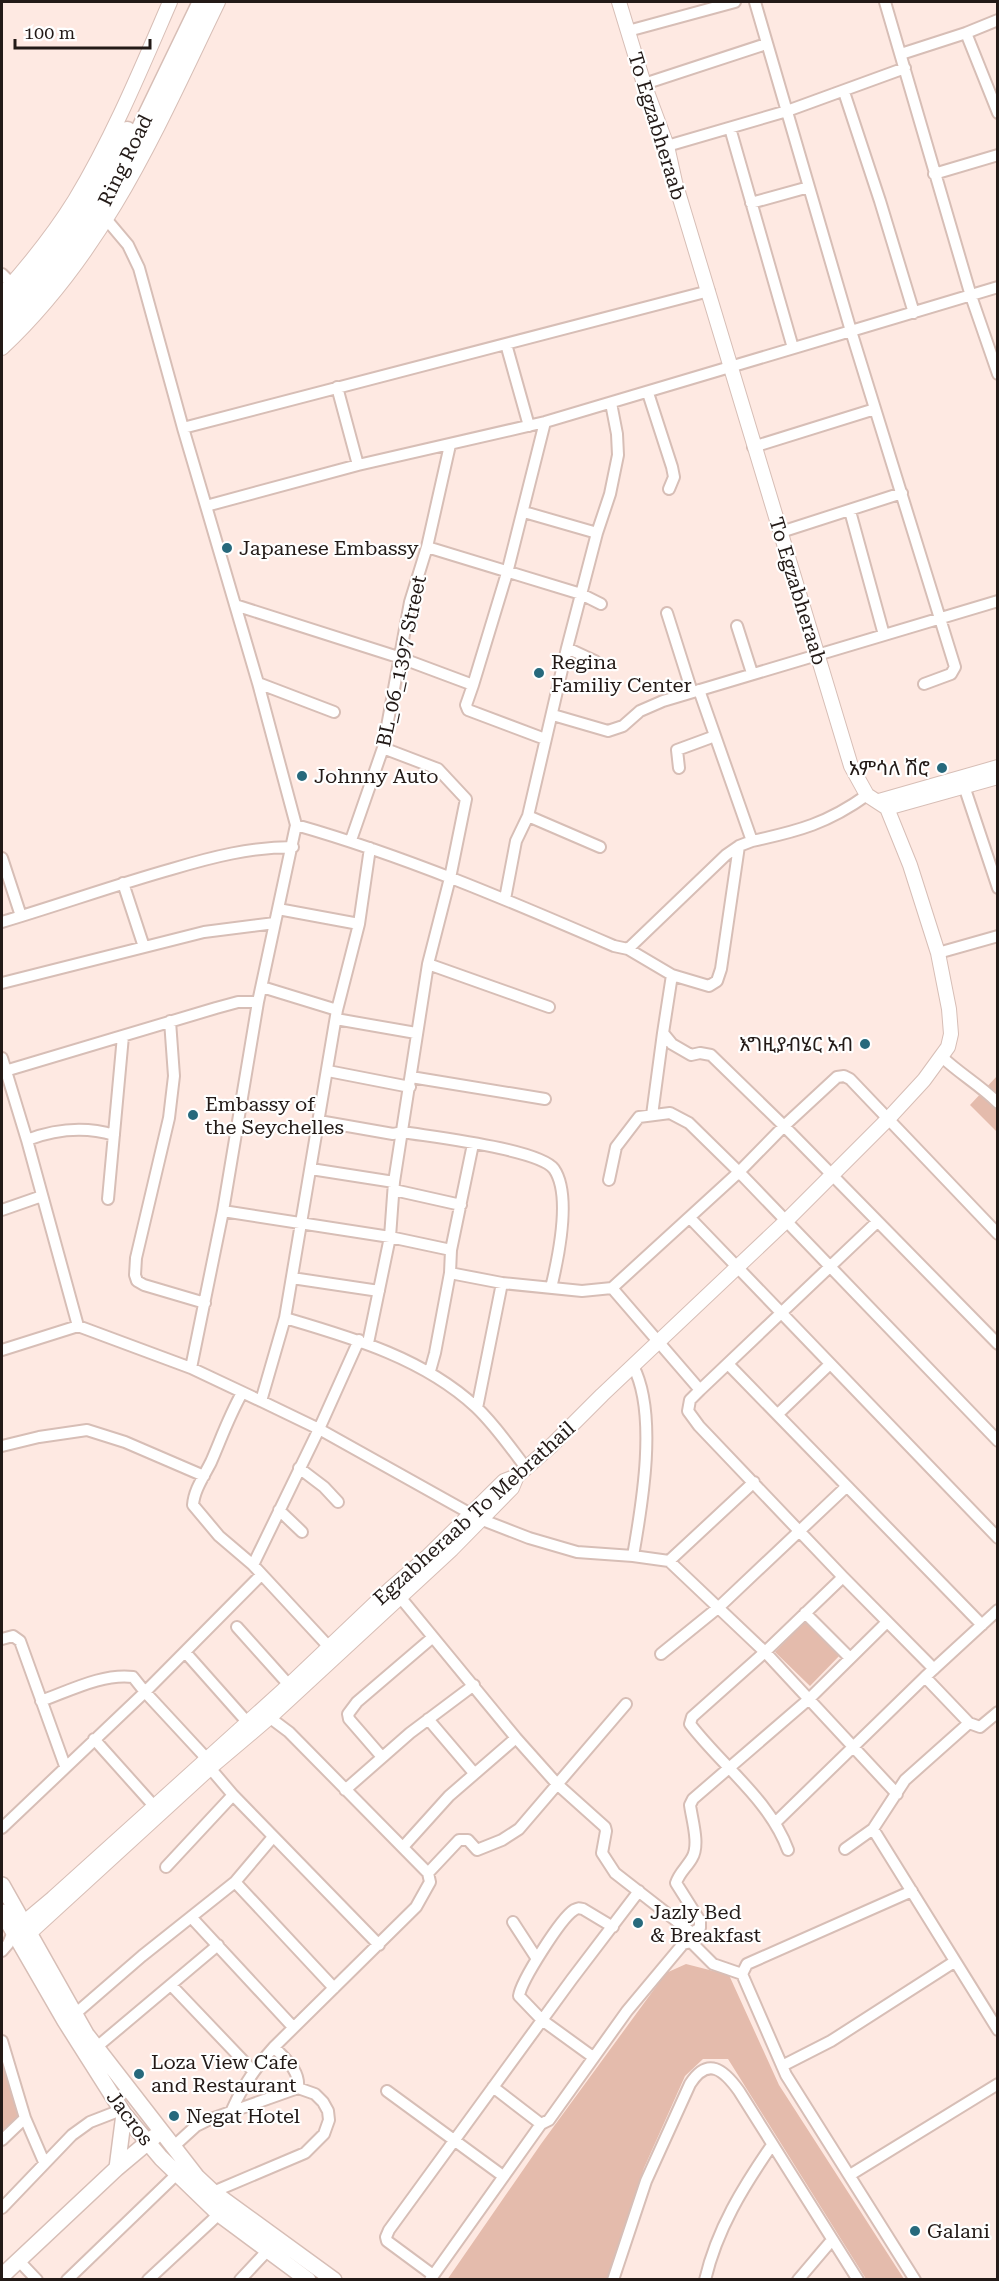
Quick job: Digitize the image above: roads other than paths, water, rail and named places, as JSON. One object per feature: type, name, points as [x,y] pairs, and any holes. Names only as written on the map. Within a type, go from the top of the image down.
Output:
[{"type":"highway","points":[[2,313],[41,268],[98,211],[124,137],[188,2]]},
{"type":"highway","name":"Ring Road","points":[[2,330],[63,261],[114,190],[133,145],[202,2]]},
{"type":"main road","points":[[2,295],[7,279],[49,237],[89,176],[121,116],[170,2]]},
{"type":"main road","points":[[2,348],[58,287],[98,211],[144,155],[218,2]]},
{"type":"main road","name":"To Egzabheraab","points":[[619,2],[644,84],[667,146],[675,182],[709,291],[753,447],[781,532],[851,766],[878,801],[910,866],[938,953],[951,1024],[948,1047],[888,1119],[864,1142]]},
{"type":"main road","points":[[963,782],[998,766]]},
{"type":"main road","points":[[878,801],[963,782],[998,777]]},
{"type":"main road","name":"Egzabheraab To Mebrathail","points":[[16,1938],[154,1806],[209,1764],[248,1723],[265,1714],[289,1685],[330,1647],[475,1517],[512,1488],[522,1472],[786,1221],[864,1142]]},
{"type":"main road","points":[[2,1885],[16,1938],[265,1714],[400,1597],[452,1549],[475,1517]]},
{"type":"main road","name":"Jacros","points":[[2,1912],[16,1938],[91,2051],[161,2131],[197,2177],[213,2192],[334,2280]]},
{"type":"main road","name":"Jacros","points":[[16,1938],[75,2014],[122,2112],[148,2143],[219,2214],[308,2280]]},
{"type":"main road","points":[[117,2168],[122,2112]]},
{"type":"main road","points":[[2,2276],[117,2168],[161,2131]]},
{"type":"street","points":[[628,31],[735,2]]},
{"type":"street","points":[[755,2],[851,331],[955,667],[953,672],[924,684]]},
{"type":"street","points":[[885,2],[971,296],[994,353],[998,374]]},
{"type":"street","points":[[901,54],[998,20]]},
{"type":"street","points":[[966,33],[998,113]]},
{"type":"street","points":[[644,84],[766,44]]},
{"type":"street","points":[[667,146],[787,111],[905,68]]},
{"type":"street","points":[[844,92],[914,313]]},
{"type":"street","points":[[730,128],[793,348]]},
{"type":"street","points":[[934,174],[998,155]]},
{"type":"street","points":[[751,203],[809,187]]},
{"type":"street","points":[[98,211],[128,245],[139,268],[183,428],[258,683],[296,825],[258,1002],[223,1211],[191,1368]]},
{"type":"street","points":[[206,506],[358,465],[545,422],[730,369],[998,287]]},
{"type":"street","points":[[183,428],[709,291]]},
{"type":"street","points":[[506,344],[529,426]]},
{"type":"street","points":[[337,387],[358,465]]},
{"type":"street","points":[[648,393],[672,467],[674,477],[669,489]]},
{"type":"street","points":[[505,899],[516,841],[528,816],[567,648],[618,454],[611,403]]},
{"type":"street","points":[[753,447],[875,409]]},
{"type":"street","points":[[545,422],[507,573],[466,705],[468,710],[545,739]]},
{"type":"street","name":"BL_06_1397 Street","points":[[351,840],[383,748],[410,602],[427,547],[450,445]]},
{"type":"street","points":[[781,532],[902,493]]},
{"type":"street","points":[[850,511],[884,636]]},
{"type":"street","points":[[524,512],[597,533]]},
{"type":"street","points":[[427,547],[581,594],[601,604]]},
{"type":"street","points":[[553,715],[608,731],[623,726],[640,711],[696,691],[998,601]]},
{"type":"street","points":[[235,605],[398,657],[473,685]]},
{"type":"street","points":[[667,613],[696,691],[716,736],[752,841]]},
{"type":"street","points":[[737,626],[752,673]]},
{"type":"street","points":[[567,648],[595,661]]},
{"type":"street","points":[[258,683],[334,712]]},
{"type":"street","points":[[679,768],[677,750],[716,736]]},
{"type":"street","points":[[253,1565],[363,1342],[379,1291],[390,1237],[394,1186],[428,964],[450,878],[466,800],[438,769],[383,748]]},
{"type":"street","points":[[963,782],[998,888]]},
{"type":"street","points":[[628,949],[726,855],[739,846],[813,826],[843,812],[878,801]]},
{"type":"street","points":[[528,816],[600,847]]},
{"type":"street","points":[[296,825],[351,840],[505,899],[614,946],[628,949],[672,975],[709,986],[717,981],[721,969],[739,846]]},
{"type":"street","points":[[2,922],[123,883],[240,851],[263,847],[293,847]]},
{"type":"street","points":[[261,1401],[285,1318],[336,1014],[359,924],[370,848]]},
{"type":"street","points":[[2,858],[21,916]]},
{"type":"street","points":[[123,883],[144,947]]},
{"type":"street","points":[[278,909],[359,924]]},
{"type":"street","points":[[2,983],[204,932],[274,923]]},
{"type":"street","points":[[938,953],[998,936]]},
{"type":"street","points":[[428,964],[549,1007]]},
{"type":"street","points":[[652,1115],[672,975]]},
{"type":"street","points":[[262,987],[336,1014],[416,1033]]},
{"type":"street","points":[[5,1071],[238,1002],[258,1002]]},
{"type":"street","points":[[170,1021],[174,1076],[171,1107],[141,1235],[135,1275],[137,1281],[144,1285],[205,1303]]},
{"type":"street","points":[[663,1033],[672,1044],[691,1055],[711,1054],[998,1344]]},
{"type":"street","points":[[108,1199],[123,1035]]},
{"type":"street","points":[[942,1057],[960,1073],[982,1087],[998,1103]]},
{"type":"street","points":[[2,1058],[78,1326]]},
{"type":"street","points":[[328,1071],[545,1100]]},
{"type":"street","points":[[450,1273],[502,1283],[582,1291],[612,1288],[690,1218],[837,1077],[844,1076],[850,1079],[998,1234]]},
{"type":"street","points":[[609,1180],[616,1147],[639,1117],[670,1113],[689,1123],[998,1441]]},
{"type":"street","points":[[319,1121],[393,1134],[403,1131],[522,1153],[542,1160],[553,1168],[560,1179],[562,1196],[562,1230],[551,1288]]},
{"type":"street","points":[[27,1140],[46,1132],[92,1128],[114,1135]]},
{"type":"street","points":[[429,1371],[450,1273],[452,1250],[473,1144]]},
{"type":"street","points":[[311,1169],[394,1186],[461,1205]]},
{"type":"street","points":[[2,1210],[42,1196]]},
{"type":"street","points":[[223,1211],[390,1237],[452,1250]]},
{"type":"street","points":[[690,1218],[998,1538]]},
{"type":"street","points":[[877,1222],[699,1390],[688,1406],[692,1418],[934,1669]]},
{"type":"street","points":[[292,1278],[379,1291]]},
{"type":"street","points":[[477,1408],[502,1283]]},
{"type":"street","points":[[612,1288],[699,1390]]},
{"type":"street","points":[[285,1318],[363,1342],[429,1371],[477,1408],[522,1472]]},
{"type":"street","points":[[2,1350],[78,1326],[191,1368],[261,1401],[319,1429],[475,1517],[529,1538],[577,1552],[669,1561],[765,1652],[897,1794]]},
{"type":"street","points":[[728,1364],[982,1625]]},
{"type":"street","points":[[778,1414],[829,1365]]},
{"type":"street","points":[[633,1366],[640,1378],[646,1429],[646,1468],[641,1513],[640,1557]]},
{"type":"street","points":[[242,1394],[233,1408],[195,1494],[193,1505],[219,1536],[253,1565],[330,1647]]},
{"type":"street","points":[[2,1446],[39,1437],[87,1430],[125,1442],[204,1476]]},
{"type":"street","points":[[299,1468],[324,1487],[338,1502]]},
{"type":"street","points":[[669,1561],[754,1482]]},
{"type":"street","points":[[662,1654],[719,1606],[846,1486]]},
{"type":"street","points":[[279,1510],[302,1532]]},
{"type":"street","points":[[2,1828],[145,1692],[261,1575]]},
{"type":"street","points":[[788,1850],[776,1822],[690,1724],[692,1717],[765,1652],[843,1577]]},
{"type":"street","points":[[400,1597],[516,1738],[557,1784],[604,1827],[606,1831],[602,1853],[615,1873],[692,1937],[713,1964],[742,1974],[782,2066],[796,2092],[915,2280]]},
{"type":"street","points":[[776,1822],[925,1677],[998,1610]]},
{"type":"street","points":[[805,1613],[850,1658]]},
{"type":"street","points":[[639,1891],[453,2141],[386,2237],[387,2241],[432,2277],[541,2124],[549,2120],[657,1972],[700,1928],[700,1921],[676,1883],[678,1875],[693,1856],[695,1848],[690,1804],[693,1799],[809,1700],[887,1622]]},
{"type":"street","points":[[237,1627],[289,1685]]},
{"type":"street","points":[[2,1639],[13,1636],[18,1638],[65,1766]]},
{"type":"street","points":[[382,1757],[349,1719],[348,1714],[364,1696],[433,1637]]},
{"type":"street","points":[[185,1652],[248,1723]]},
{"type":"street","points":[[40,1701],[105,1679],[123,1675],[133,1677],[233,1795],[379,1945]]},
{"type":"street","points":[[925,1677],[969,1723],[980,1727],[998,1712]]},
{"type":"street","points":[[345,1790],[382,1757],[474,1685]]},
{"type":"street","points":[[428,1873],[459,1840],[465,1839],[477,1850],[511,1835],[626,1704]]},
{"type":"street","points":[[232,2110],[252,2071],[293,2027],[379,1945],[416,1906],[430,1881],[428,1873],[289,1732],[265,1714]]},
{"type":"street","points":[[429,1719],[474,1773]]},
{"type":"street","points":[[845,1849],[873,1829],[905,1780],[969,1723]]},
{"type":"street","points":[[402,1847],[449,1796],[516,1738]]},
{"type":"street","points":[[93,1739],[154,1806]]},
{"type":"street","points":[[166,1867],[233,1795]]},
{"type":"street","points":[[873,1829],[998,2030]]},
{"type":"street","points":[[75,2014],[235,1882],[273,1837]]},
{"type":"street","points":[[235,1882],[334,1988]]},
{"type":"street","points":[[742,1974],[747,1964],[912,1891]]},
{"type":"street","points":[[593,2057],[542,2020],[519,1996],[522,1983],[572,1911],[583,1909],[613,1927]]},
{"type":"street","points":[[191,1917],[293,2027]]},
{"type":"street","points":[[513,1922],[537,1959]]},
{"type":"street","points":[[91,2051],[218,1944]]},
{"type":"street","points":[[782,2066],[831,2042],[954,1962]]},
{"type":"street","points":[[171,1985],[252,2071]]},
{"type":"street","points":[[2,2041],[25,2118],[44,2162]]},
{"type":"street","points":[[274,2047],[295,2071],[298,2088]]},
{"type":"street","points":[[613,2280],[646,2181],[690,2084],[696,2075],[712,2068],[719,2069],[730,2078],[858,2280]]},
{"type":"street","points":[[850,2175],[998,2084]]},
{"type":"street","points":[[493,2087],[541,2124]]},
{"type":"street","points":[[173,2147],[196,2126],[232,2110],[298,2088],[315,2094],[328,2111],[329,2120],[324,2134],[305,2153],[213,2192]]},
{"type":"street","points":[[387,2091],[503,2176]]},
{"type":"street","points":[[2,2208],[72,2135],[90,2122],[122,2112]]},
{"type":"street","points":[[2,2140],[25,2118]]},
{"type":"street","points":[[705,2280],[717,2241],[735,2200],[772,2145]]},
{"type":"street","points":[[74,2277],[178,2174]]},
{"type":"street","points":[[148,2280],[219,2214]]},
{"type":"street","points":[[798,2280],[832,2240]]},
{"type":"street","points":[[240,2280],[268,2250]]},
{"type":"street","points":[[19,2261],[37,2280]]},
{"type":"place","name":"Japanese Embassy","points":[[227,548]]},
{"type":"place","name":"Regina Familiy Center","points":[[539,673]]},
{"type":"place","name":"አምሳለ ሽሮ","points":[[942,768]]},
{"type":"place","name":"Johnny Auto","points":[[302,776]]},
{"type":"place","name":"እግዚያብሄር አብ","points":[[865,1044]]},
{"type":"place","name":"Embassy of the Seychelles","points":[[193,1115]]},
{"type":"place","name":"Jazly Bed & Breakfast","points":[[638,1923]]},
{"type":"place","name":"Loza View Cafe and Restaurant","points":[[139,2074]]},
{"type":"place","name":"Negat Hotel","points":[[174,2116]]},
{"type":"place","name":"Galani","points":[[915,2231]]}]
